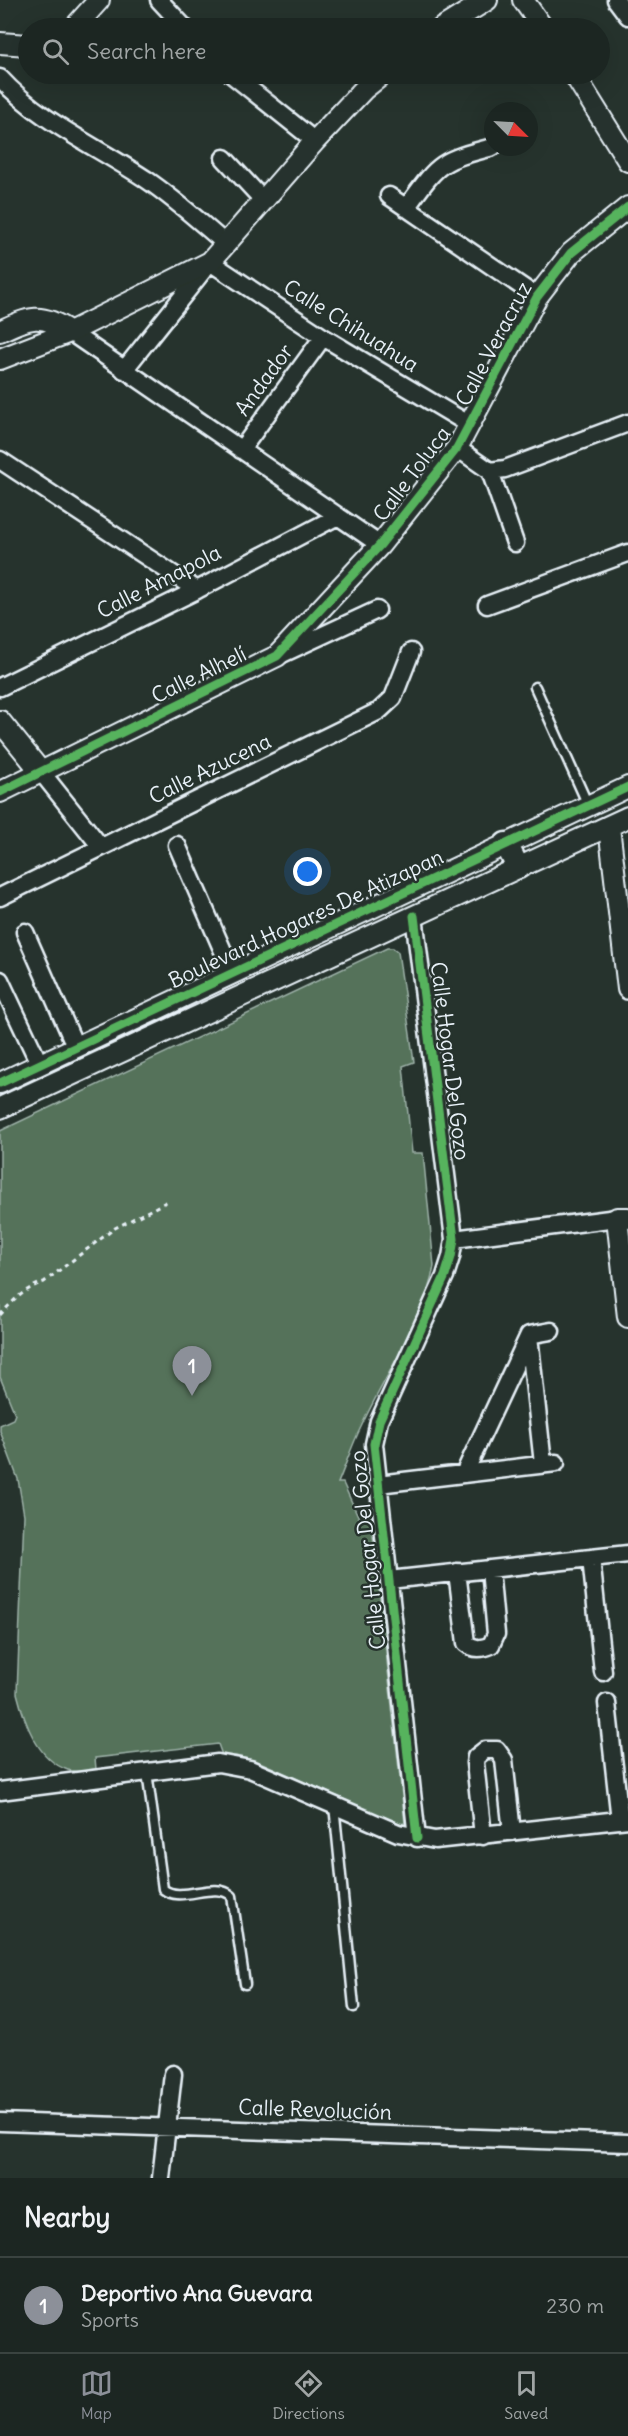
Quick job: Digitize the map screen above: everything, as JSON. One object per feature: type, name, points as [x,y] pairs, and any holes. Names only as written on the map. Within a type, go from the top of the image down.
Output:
[{"type":"main road","points":[[506,844],[518,867]]},
{"type":"street","points":[[83,18],[99,0]]},
{"type":"street","points":[[159,0],[176,18]]},
{"type":"street","points":[[458,18],[487,0]]},
{"type":"street","points":[[523,0],[536,18]]},
{"type":"street","points":[[616,0],[628,16]]},
{"type":"street","points":[[0,43],[18,44]]},
{"type":"street","points":[[0,78],[53,122],[161,190],[226,244]]},
{"type":"street","points":[[244,84],[315,141]]},
{"type":"street","points":[[124,370],[210,262],[315,141],[370,84]]},
{"type":"street","points":[[580,84],[628,161]]},
{"type":"street","points":[[406,208],[434,170],[443,162],[456,156],[484,149]]},
{"type":"street","points":[[224,158],[264,201]]},
{"type":"street","points":[[389,196],[537,297]]},
{"type":"street","name":"Calle Veracruz","points":[[470,425],[537,297],[571,254],[628,207]]},
{"type":"street","points":[[0,359],[70,332],[210,262]]},
{"type":"street","name":"Calle Chihuahua","points":[[210,262],[323,337],[470,425]]},
{"type":"street","points":[[0,331],[35,317],[46,319],[70,332],[380,545]]},
{"type":"street","name":"Andador","points":[[241,450],[323,337]]},
{"type":"street","points":[[490,471],[504,470],[628,423]]},
{"type":"street","name":"Calle Toluca","points":[[380,545],[457,448],[470,425]]},
{"type":"street","points":[[457,448],[490,471],[515,543]]},
{"type":"street","points":[[0,460],[197,590]]},
{"type":"street","name":"Calle Amapola","points":[[0,687],[197,590],[338,516]]},
{"type":"street","name":"Calle Alhelí","points":[[0,792],[277,656],[380,545]]},
{"type":"street","points":[[487,605],[628,554]]},
{"type":"street","points":[[277,656],[377,610]]},
{"type":"street","name":"Calle Azucena","points":[[0,897],[379,711],[393,698],[411,652]]},
{"type":"street","points":[[0,721],[101,847]]},
{"type":"street","name":"Boulevard Hogares De Atizapan","points":[[0,1083],[234,975],[628,787]]},
{"type":"street","name":"Boulevard Hogares De Atizapan","points":[[0,1108],[628,817]]},
{"type":"street","points":[[609,827],[628,989]]},
{"type":"street","points":[[177,845],[234,975]]},
{"type":"street","name":"Calle Hogar Del Gozo","points":[[414,916],[454,1239],[445,1276],[379,1421],[374,1444],[417,1838]]},
{"type":"street","points":[[25,932],[76,1048]]},
{"type":"street","points":[[0,980],[40,1065]]},
{"type":"street","points":[[454,1239],[623,1218],[628,1317]]},
{"type":"street","points":[[529,1335],[551,1331]]},
{"type":"street","points":[[378,1484],[550,1464],[529,1335]]},
{"type":"street","points":[[464,1474],[529,1335]]},
{"type":"street","points":[[388,1580],[628,1554]]},
{"type":"street","points":[[591,1558],[603,1672]]},
{"type":"street","points":[[457,1572],[466,1643],[471,1647],[485,1647],[495,1641],[496,1634],[490,1569]]},
{"type":"street","points":[[0,1791],[218,1763],[235,1765],[334,1804],[399,1833],[417,1838],[435,1840],[483,1836],[624,1819],[607,1702]]},
{"type":"street","points":[[483,1836],[475,1763],[476,1757],[485,1750],[497,1750],[504,1760],[512,1833]]},
{"type":"street","points":[[161,2178],[173,2074]]},
{"type":"street","name":"Calle Revolución","points":[[0,2122],[628,2143]]},
{"type":"lane","points":[[535,687],[588,805]]},
{"type":"lane","points":[[147,1772],[163,1889],[173,1894],[222,1891],[232,1896],[245,1984]]},
{"type":"lane","points":[[334,1804],[354,2007]]},
{"type":"path","points":[[0,1315],[15,1299],[33,1286],[44,1282],[115,1228],[168,1201]]},
{"type":"green space","points":[[387,948],[393,948],[398,952],[414,1062],[403,1066],[412,1153],[423,1153],[434,1266],[422,1307],[370,1408],[338,1483],[343,1483],[359,1518],[371,1517],[405,1823],[399,1824],[262,1763],[222,1755],[218,1744],[95,1758],[96,1769],[68,1770],[57,1765],[40,1749],[28,1727],[17,1693],[24,1515],[18,1479],[0,1431],[0,1425],[13,1419],[15,1414],[0,1377],[0,1131]]},
{"type":"cycle path","points":[[0,792],[277,656],[380,545],[457,448],[537,297],[571,253],[628,207]]},
{"type":"cycle path","points":[[0,1083],[628,787]]},
{"type":"cycle path","points":[[414,916],[454,1239],[445,1276],[379,1421],[374,1444],[417,1838]]},
{"type":"place","name":"Deportivo Ana Guevara","points":[[192,1396]]}]
